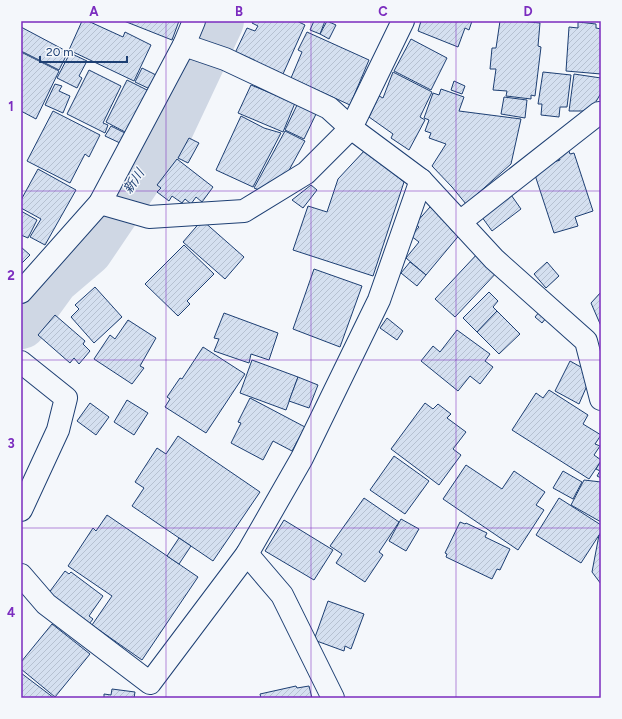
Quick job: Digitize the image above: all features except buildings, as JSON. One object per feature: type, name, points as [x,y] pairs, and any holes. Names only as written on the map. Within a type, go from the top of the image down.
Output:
[{"type":"street","points":[[21,292],[100,203],[184,45],[194,21]]},
{"type":"street","points":[[100,203],[149,217],[244,211],[306,173],[351,128],[403,21]]},
{"type":"street","points":[[184,45],[225,59],[329,108],[351,128],[421,180],[494,259],[586,341],[601,399]]},
{"type":"street","points":[[460,222],[593,117],[601,113]]},
{"type":"street","points":[[21,575],[46,604],[150,683],[247,554],[302,458],[379,300],[421,180]]},
{"type":"street","points":[[21,362],[66,398],[58,430],[21,510]]},
{"type":"street","points":[[247,554],[282,595],[333,698]]},
{"type":"waterway","name":"新川","points":[[21,323],[53,279],[87,250],[164,136],[218,21]]}]
